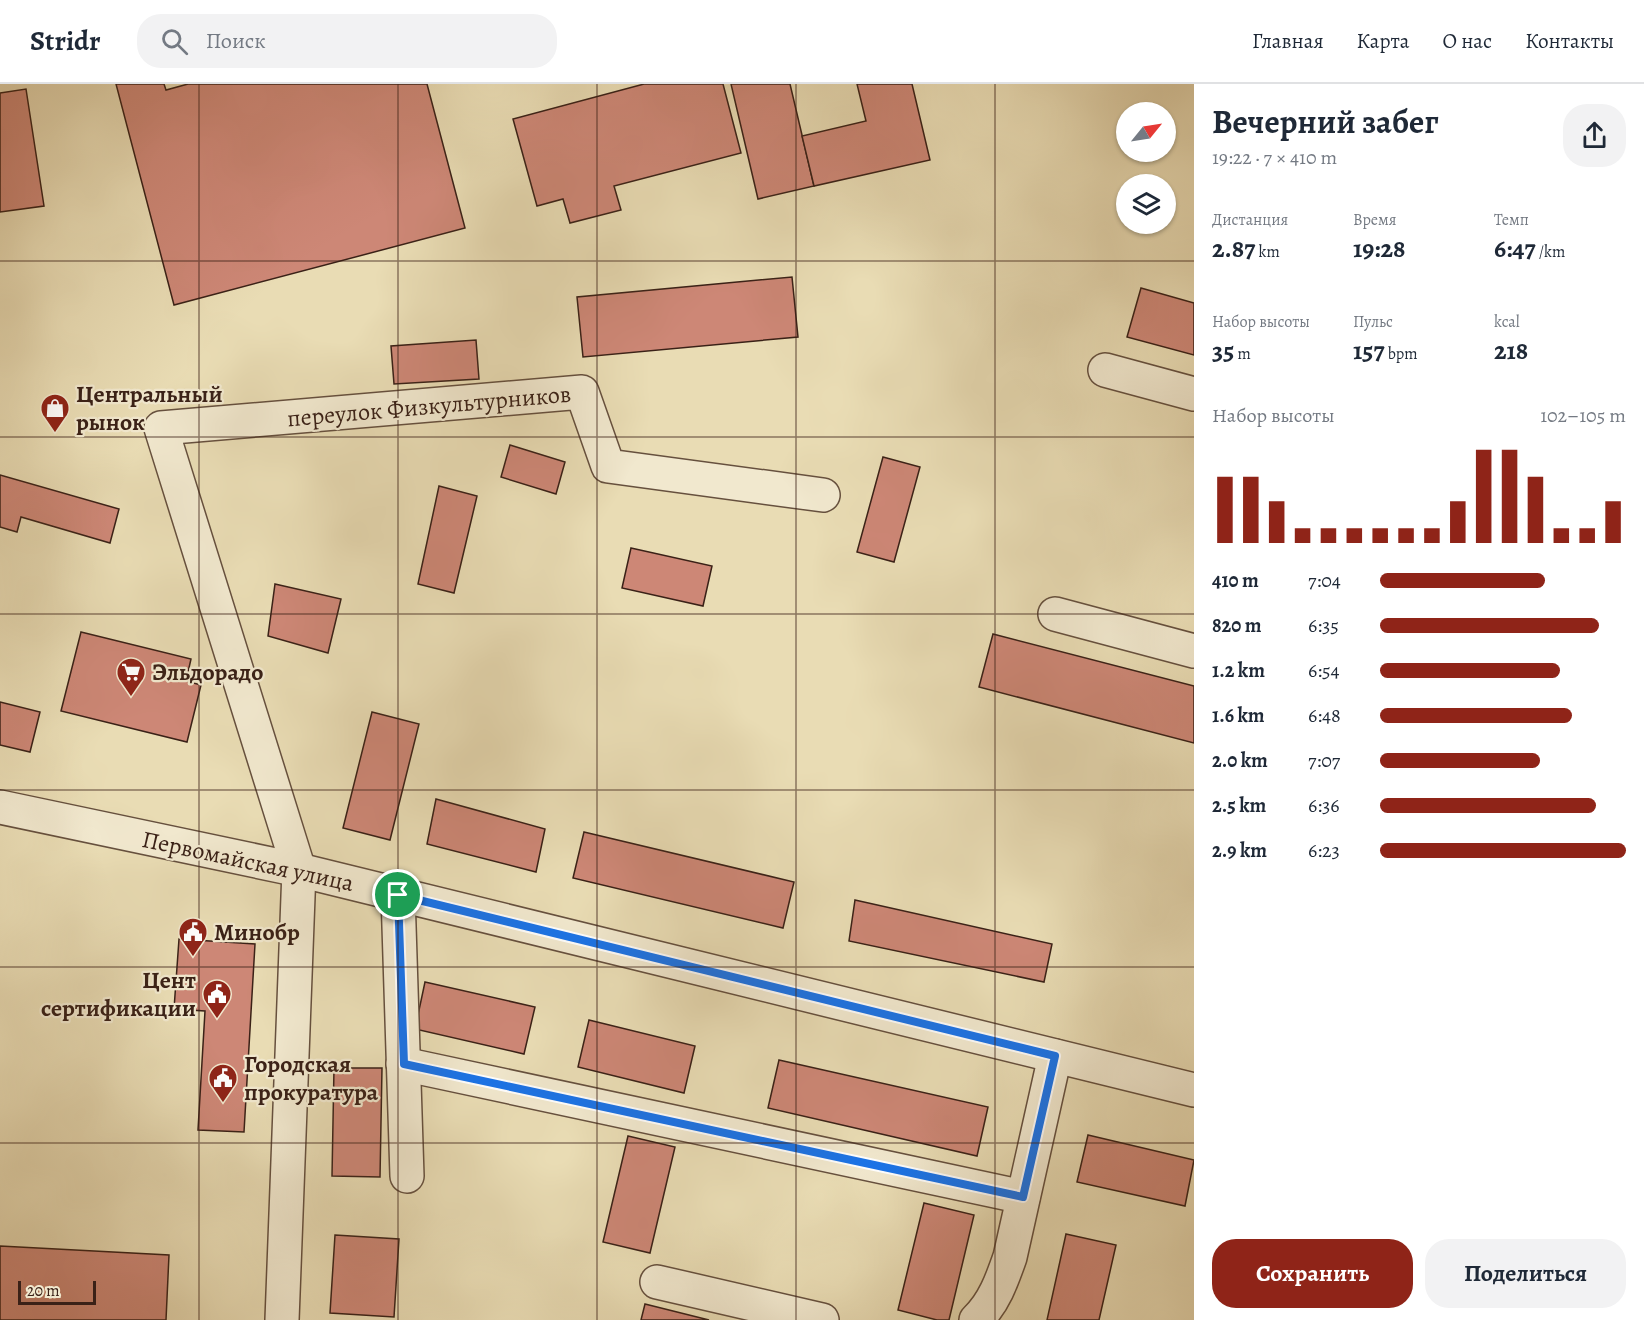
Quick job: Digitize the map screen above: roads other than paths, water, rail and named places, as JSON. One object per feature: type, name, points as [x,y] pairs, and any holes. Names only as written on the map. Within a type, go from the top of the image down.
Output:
[{"type":"street","points":[[1105,370],[1194,394]]},
{"type":"street","name":"переулок Физкультурников","points":[[298,870],[161,428],[582,392],[608,466],[823,495]]},
{"type":"street","points":[[1055,614],[1194,651]]},
{"type":"street","name":"Первомайская улица","points":[[0,807],[298,870],[1194,1090]]},
{"type":"street","points":[[282,1320],[298,870]]},
{"type":"street","points":[[398,895],[407,1176]]},
{"type":"street","points":[[976,1320],[988,1306],[1010,1257],[1055,1056]]},
{"type":"street","points":[[404,1064],[1023,1197]]},
{"type":"street","points":[[657,1282],[822,1320]]},
{"type":"place","name":"Центральный рынок","points":[[55,434]]},
{"type":"place","name":"Эльдорадо","points":[[131,698]]},
{"type":"place","name":"Минобр","points":[[193,958]]},
{"type":"place","name":"Цент сертификации","points":[[217,1020]]},
{"type":"place","name":"Городская прокуратура","points":[[223,1104]]}]
